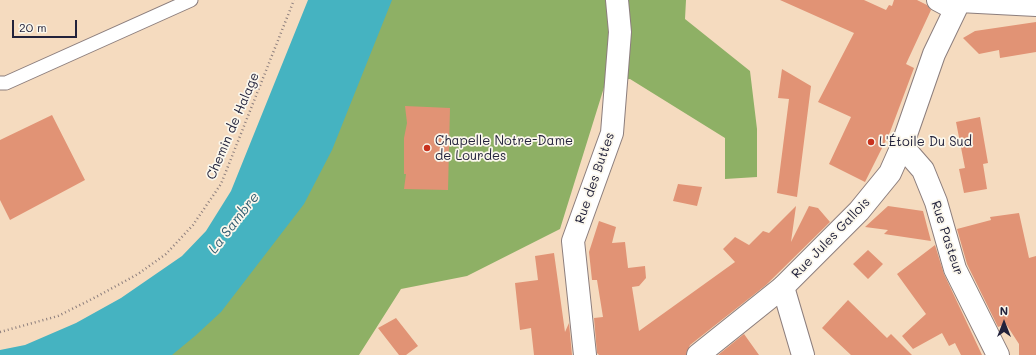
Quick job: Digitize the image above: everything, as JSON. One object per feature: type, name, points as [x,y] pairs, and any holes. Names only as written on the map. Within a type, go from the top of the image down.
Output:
[{"type":"street","name":"Rue des Buttes","points":[[585,355],[573,241],[612,133],[620,32],[617,0]]},
{"type":"street","points":[[953,2],[1036,5]]},
{"type":"street","name":"Rue Jules Gallois","points":[[698,355],[783,287],[860,211],[890,173],[902,146],[953,2]]},
{"type":"street","name":"Rue Pasteur","points":[[902,146],[923,170],[936,202],[954,269],[998,355]]},
{"type":"street","points":[[783,287],[803,355]]},
{"type":"lane","points":[[0,83],[6,83],[191,0]]},
{"type":"path","name":"Chemin de Halage","points":[[0,332],[58,316],[138,274],[166,254],[193,225],[221,184],[294,0]]},
{"type":"green space","points":[[374,0],[686,0],[685,19],[750,71],[757,129],[757,177],[725,179],[725,138],[630,79],[606,81],[560,229],[467,276],[401,289],[359,355],[153,355]]},
{"type":"water","name":"La Sambre","points":[[308,0],[392,0],[332,150],[304,204],[221,312],[172,355],[0,355],[0,350],[25,345],[76,323],[121,298],[182,256],[206,231],[231,191]]},
{"type":"building","points":[[780,0],[864,0],[886,10],[889,5],[892,6],[894,0],[917,0],[927,5],[931,10],[906,64],[914,68],[890,132],[865,182],[829,164],[851,117],[818,102],[854,33]]},
{"type":"building","points":[[1036,22],[1036,52],[1000,58],[999,50],[979,54],[963,38],[975,31]]},
{"type":"building","points":[[782,69],[811,86],[797,197],[777,193],[789,99],[778,98]]},
{"type":"building","name":"Chapelle Notre-Dame de Lourdes","points":[[405,106],[450,108],[448,190],[404,189],[406,174],[404,174],[404,138],[407,123]]},
{"type":"building","points":[[52,115],[85,180],[10,220],[0,200],[0,140]]},
{"type":"building","points":[[980,117],[988,163],[983,164],[987,189],[964,193],[959,169],[965,168],[956,122]]},
{"type":"building","points":[[678,184],[702,187],[697,206],[673,201]]},
{"type":"building","points":[[796,206],[791,242],[809,206],[818,208],[830,222],[766,285],[690,345],[686,355],[599,355],[597,353],[594,318],[603,317],[597,280],[592,280],[589,252],[599,221],[616,227],[612,243],[625,242],[628,268],[645,266],[646,278],[639,286],[632,287],[639,331],[735,262],[723,249],[735,237],[749,245],[763,231],[769,233]]},
{"type":"building","points":[[888,206],[923,211],[931,241],[884,234],[888,230],[865,227]]},
{"type":"building","points":[[1019,213],[1029,258],[1036,256],[1036,355],[1019,355],[1019,344],[1006,324],[998,327],[967,264],[957,229],[991,220],[990,217]]},
{"type":"building","points":[[935,245],[944,274],[982,355],[961,355],[955,343],[949,346],[942,333],[913,349],[902,336],[926,314],[897,274]]},
{"type":"building","points":[[868,250],[883,264],[868,279],[853,264]]},
{"type":"building","points":[[554,253],[565,332],[569,323],[572,355],[534,355],[531,328],[520,330],[515,283],[538,280],[535,256]]},
{"type":"building","points":[[848,300],[887,338],[891,334],[912,355],[851,355],[822,328]]},
{"type":"building","points":[[396,318],[418,346],[406,355],[399,355],[378,328]]},
{"type":"building","points":[[744,334],[759,355],[718,355]]},
{"type":"place","name":"L'Étoile Du Sud","points":[[871,142]]},
{"type":"place","name":"Chapelle Notre-Dame de Lourdes","points":[[427,148]]}]
